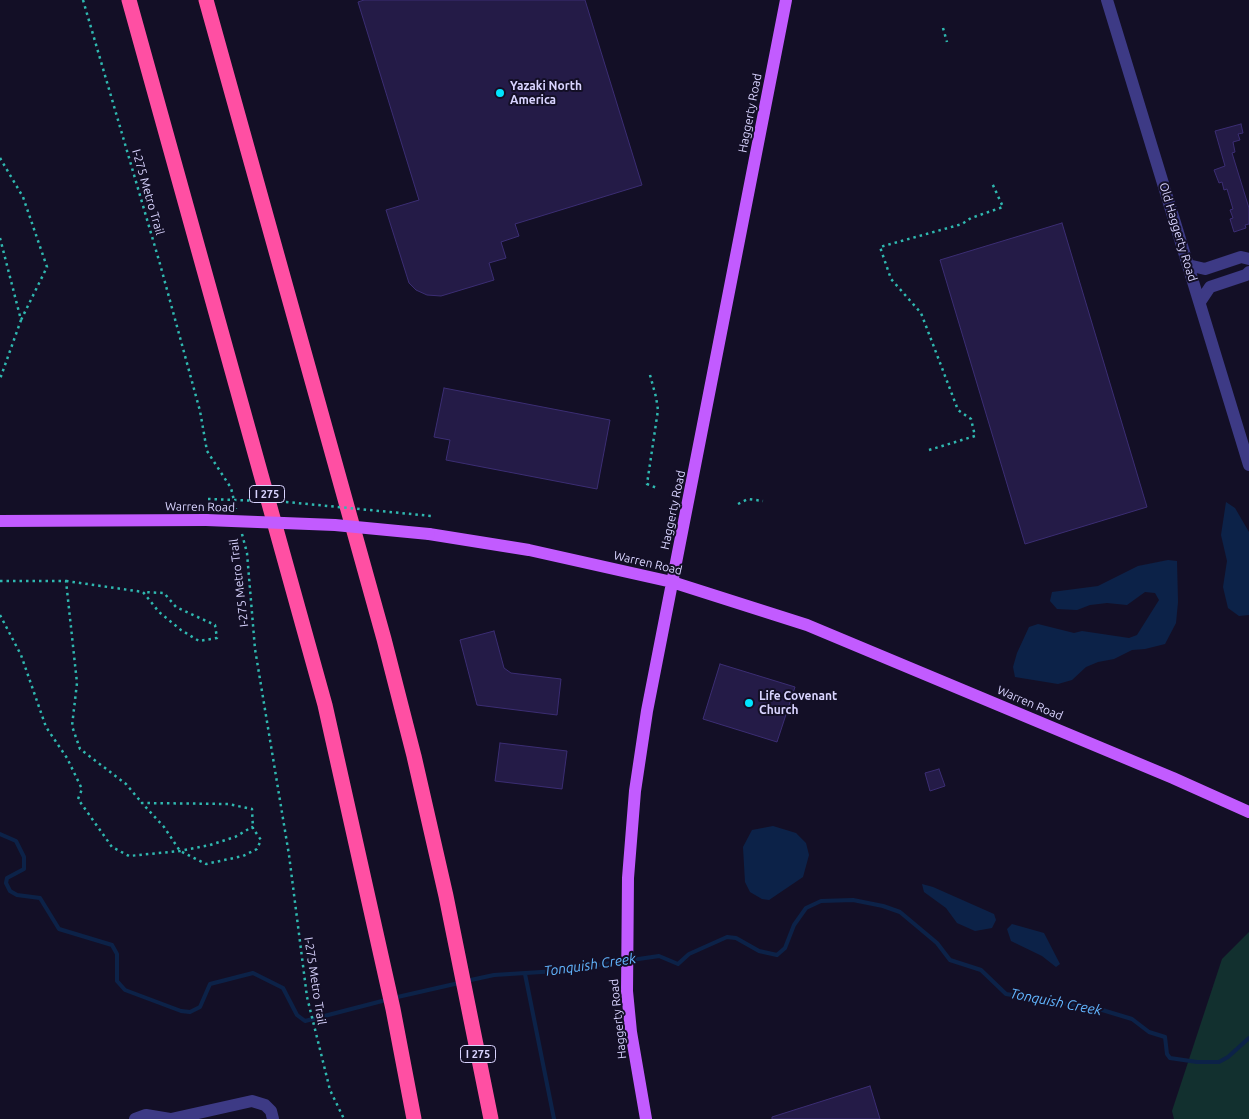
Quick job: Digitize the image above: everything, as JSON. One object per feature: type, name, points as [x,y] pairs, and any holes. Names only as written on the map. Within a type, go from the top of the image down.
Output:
[{"type":"highway","name":"I 275","points":[[130,0],[325,705],[393,1009],[414,1119]]},
{"type":"highway","name":"I 275","points":[[206,0],[384,639],[414,756],[466,990],[491,1119]]},
{"type":"main road","name":"Haggerty Road","points":[[646,1119],[631,1032],[626,950],[628,878],[635,791],[647,711],[693,484],[786,0]]},
{"type":"main road","name":"Warren Road","points":[[0,521],[206,520],[335,525],[429,534],[529,550],[672,582],[704,590],[826,632],[1173,778],[1249,812]]},
{"type":"street","name":"Old Haggerty Road","points":[[1107,0],[1249,465]]},
{"type":"street","points":[[1188,265],[1205,269],[1240,258],[1249,259]]},
{"type":"street","points":[[1200,302],[1210,287],[1246,276],[1249,272]]},
{"type":"street","points":[[134,1119],[146,1115],[171,1119],[252,1101],[265,1105],[271,1111],[273,1119]]},
{"type":"path","name":"I-275 Metro Trail","points":[[84,0],[188,365],[200,411],[207,451],[231,488],[238,516]]},
{"type":"path","points":[[943,28],[947,42]]},
{"type":"path","points":[[0,158],[23,197],[46,267],[20,320],[0,379]]},
{"type":"path","points":[[929,450],[975,436],[971,419],[958,410],[939,354],[921,313],[891,279],[880,247],[962,224],[971,218],[1003,206],[992,183]]},
{"type":"path","points":[[0,238],[20,320]]},
{"type":"path","points":[[650,375],[658,410],[647,484],[657,488]]},
{"type":"path","points":[[208,499],[286,502],[432,516]]},
{"type":"path","points":[[738,504],[748,499],[763,501]]},
{"type":"path","name":"I-275 Metro Trail","points":[[240,525],[246,553],[255,649],[289,855],[307,997],[330,1090],[344,1119]]},
{"type":"path","points":[[0,580],[66,581],[143,592],[164,593],[176,607],[215,625],[217,638],[199,641],[181,630],[159,612],[143,592]]},
{"type":"path","points":[[66,581],[77,683],[72,726],[80,749],[126,784],[142,803],[164,827],[180,851],[206,864],[243,856],[257,849],[261,840],[253,829],[252,809],[228,804],[142,803]]},
{"type":"path","points":[[0,615],[21,656],[46,728],[67,758],[82,789],[78,799],[112,847],[129,856],[180,851],[210,845],[235,837],[252,827],[253,829]]},
{"type":"green space","points":[[1249,932],[1249,1119],[1174,1119],[1172,1111],[1222,959]]},
{"type":"water","points":[[1226,502],[1235,508],[1249,532],[1249,615],[1239,616],[1228,608],[1223,587],[1227,561],[1221,535]]},
{"type":"water","points":[[1168,560],[1177,561],[1178,602],[1176,623],[1165,644],[1132,650],[1114,659],[1098,662],[1086,667],[1072,680],[1058,684],[1015,677],[1013,667],[1029,627],[1038,624],[1074,633],[1082,631],[1129,638],[1137,635],[1159,600],[1155,593],[1145,592],[1127,605],[1107,603],[1090,605],[1077,610],[1057,609],[1050,601],[1052,592],[1098,586],[1138,566]]},
{"type":"water","points":[[773,826],[796,833],[806,843],[809,855],[803,877],[769,900],[762,899],[750,892],[745,882],[743,847],[752,830]]},
{"type":"water","points":[[922,884],[994,914],[996,920],[992,928],[975,931],[957,923],[946,908],[924,892]]},
{"type":"water","points":[[1012,924],[1044,933],[1060,964],[1056,967],[1042,956],[1011,941],[1007,929]]},
{"type":"building","name":"Yazaki North America","points":[[364,0],[585,0],[642,185],[515,224],[519,236],[501,242],[506,258],[489,263],[494,280],[441,296],[427,295],[416,290],[409,283],[386,210],[419,200],[358,2]]},
{"type":"building","points":[[1241,124],[1243,133],[1238,134],[1240,140],[1233,142],[1235,152],[1232,153],[1249,208],[1249,224],[1245,225],[1246,228],[1234,232],[1230,219],[1233,218],[1230,210],[1233,209],[1227,189],[1224,190],[1222,182],[1219,183],[1214,170],[1225,166],[1215,131]]},
{"type":"building","points":[[1062,223],[1147,507],[1025,544],[940,260]]},
{"type":"building","points":[[444,388],[610,420],[597,489],[446,460],[450,440],[434,437]]},
{"type":"building","points":[[494,631],[504,668],[511,673],[561,679],[557,715],[477,705],[460,640]]},
{"type":"building","name":"Life Covenant Church","points":[[720,664],[795,687],[777,742],[703,719]]},
{"type":"building","points":[[500,743],[567,751],[562,789],[495,781]]},
{"type":"building","points":[[939,769],[945,786],[930,791],[925,773]]},
{"type":"building","points":[[870,1086],[880,1119],[772,1119],[772,1117]]},
{"type":"waterway","name":"Tonquish Creek","points":[[0,834],[16,841],[24,857],[24,869],[7,878],[6,883],[10,891],[17,895],[40,898],[59,929],[112,945],[117,954],[117,981],[125,990],[181,1011],[190,1012],[200,1007],[210,984],[253,973],[283,988],[297,1015],[305,1021],[386,1000]]},
{"type":"waterway","name":"Tonquish Creek","points":[[466,981],[494,975],[557,971],[659,956],[678,964],[689,954],[727,937],[736,938],[759,951],[777,955],[785,948],[794,925],[806,908],[821,901],[853,900],[883,906],[900,912],[937,943],[950,960],[981,970],[1006,994],[1099,1009],[1132,1019],[1149,1032],[1165,1037],[1167,1054],[1170,1058],[1197,1062],[1219,1062],[1228,1057],[1249,1038]]},
{"type":"waterway","points":[[525,974],[554,1119]]},
{"type":"waterway","name":"Tonquish Creek","points":[[393,998],[459,983]]},
{"type":"place","name":"Yazaki North America","points":[[500,93]]},
{"type":"place","name":"Life Covenant Church","points":[[749,703]]}]
